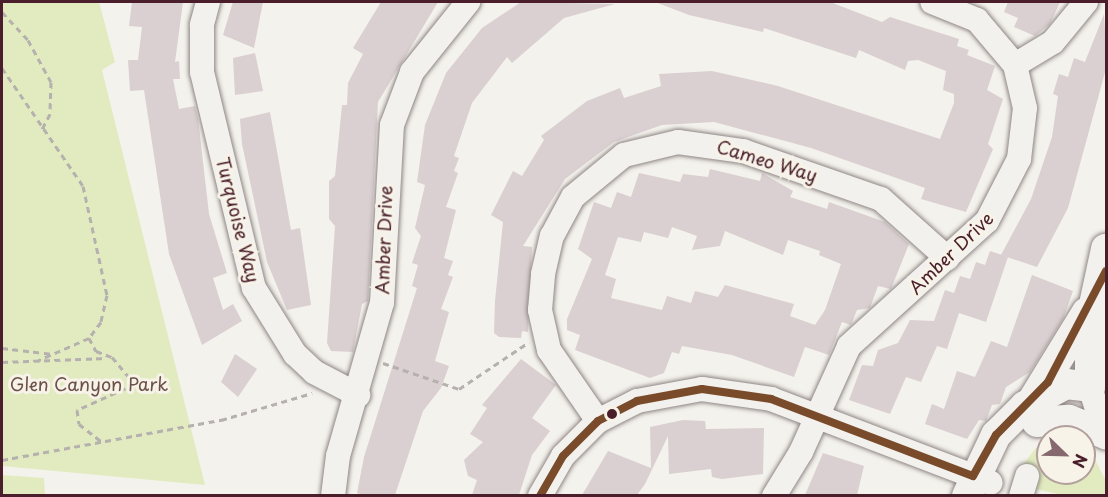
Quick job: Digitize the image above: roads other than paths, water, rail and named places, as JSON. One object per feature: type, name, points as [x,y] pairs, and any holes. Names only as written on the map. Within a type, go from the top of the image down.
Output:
[{"type":"main road","points":[[1101,279],[1107,342]]},
{"type":"main road","points":[[980,488],[996,435],[1031,414],[1066,384],[1090,387],[1088,346],[1101,279]]},
{"type":"main road","points":[[1031,414],[1101,279]]},
{"type":"main road","points":[[1031,414],[1069,420],[1106,436]]},
{"type":"street","name":"Turquoise Way","points":[[208,2],[202,25],[202,72],[254,288],[295,354],[347,390]]},
{"type":"street","name":"Amber Drive","points":[[333,495],[347,390],[370,358],[382,303],[392,125],[412,72],[468,2]]},
{"type":"street","name":"Amber Drive","points":[[774,495],[849,346],[987,221],[1019,159],[1025,108],[1015,65],[977,20],[932,2]]},
{"type":"street","points":[[1015,65],[1053,42],[1086,2]]},
{"type":"street","name":"Cameo Way","points":[[598,421],[556,364],[542,332],[545,258],[573,197],[612,162],[662,143],[717,145],[867,193],[906,217],[947,258]]},
{"type":"street","points":[[1090,387],[1106,436]]},
{"type":"street","points":[[540,495],[563,456],[598,421],[638,401],[702,388],[738,390],[816,415],[980,488]]},
{"type":"park label","name":"Glen Canyon Park","points":[[89,384]]}]
